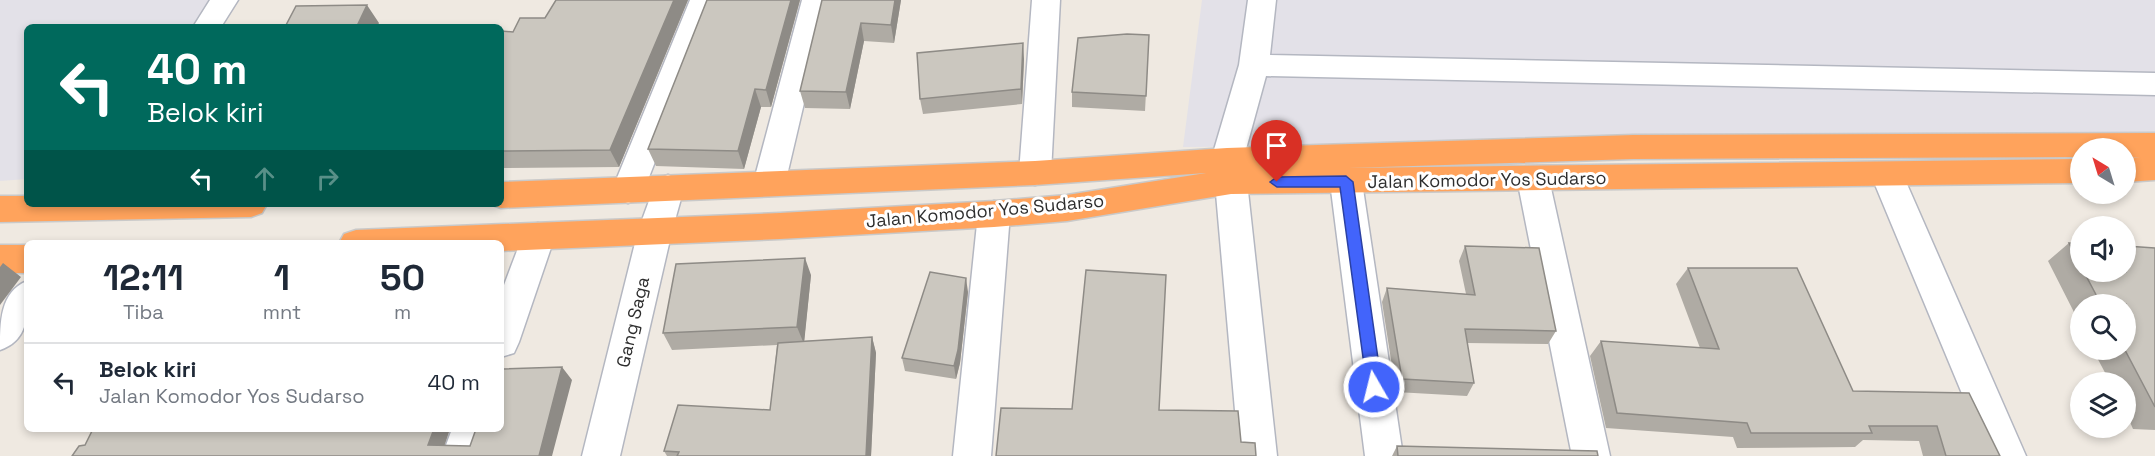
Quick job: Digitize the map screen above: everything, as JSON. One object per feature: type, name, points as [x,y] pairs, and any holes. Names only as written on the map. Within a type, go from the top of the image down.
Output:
[{"type":"highway","points":[[504,195],[1035,173],[1229,171],[1633,147],[2155,145]]},
{"type":"highway","points":[[2136,169],[2155,168]]},
{"type":"highway","name":"Jalan Komodor Yos Sudarso","points":[[504,252],[532,254],[655,231],[994,214],[1066,208],[1229,171],[1346,182],[2070,171]]},
{"type":"highway","points":[[0,209],[61,207]]},
{"type":"highway","points":[[0,259],[24,259]]},
{"type":"street","points":[[209,24],[224,0]]},
{"type":"street","points":[[628,190],[704,0]]},
{"type":"street","points":[[1035,173],[1046,0]]},
{"type":"street","points":[[1258,456],[1229,171],[1254,65],[1262,0]]},
{"type":"street","points":[[769,184],[813,5]]},
{"type":"street","points":[[1254,65],[2155,84]]},
{"type":"street","points":[[1887,175],[2007,456]]},
{"type":"street","points":[[1533,179],[1591,456]]},
{"type":"street","points":[[1346,182],[1384,456]]},
{"type":"street","name":"Gang Saga","points":[[601,456],[655,231],[668,188]]},
{"type":"street","points":[[972,456],[994,214]]},
{"type":"street","points":[[504,333],[532,254]]},
{"type":"street","points":[[0,335],[24,299]]},
{"type":"street","points":[[461,456],[470,432]]},
{"type":"shaded area","points":[[0,0],[219,0],[202,24],[24,24],[24,179],[0,181]]},
{"type":"shaded area","points":[[1202,0],[2155,0],[2155,142],[2136,142],[2136,138],[2070,138],[2070,142],[1183,147]]},
{"type":"building","points":[[556,0],[674,0],[610,150],[504,151],[504,31],[513,32],[520,18],[545,18]]},
{"type":"building","points":[[707,0],[791,0],[766,90],[755,89],[738,151],[648,149]]},
{"type":"building","points":[[822,0],[895,0],[891,25],[861,23],[846,92],[800,91]]},
{"type":"building","points":[[367,5],[358,24],[287,24],[296,6]]},
{"type":"building","points":[[1127,34],[1149,35],[1146,96],[1072,92],[1078,38]]},
{"type":"building","points":[[1023,43],[1021,89],[920,99],[917,53]]},
{"type":"building","points":[[1465,246],[1539,248],[1556,331],[1465,329],[1474,383],[1402,379],[1387,288],[1475,295]]},
{"type":"building","points":[[2136,247],[2155,248],[2155,407],[2130,360],[2136,360],[2136,294],[2096,294],[2089,282],[2136,282]]},
{"type":"building","points":[[805,258],[797,327],[663,333],[676,264]]},
{"type":"building","points":[[1688,268],[1797,268],[1853,391],[1969,393],[2000,456],[1946,456],[1937,426],[1869,426],[1872,433],[1751,433],[1747,423],[1617,413],[1601,341],[1719,349]]},
{"type":"building","points":[[1086,270],[1166,275],[1159,410],[1238,411],[1241,442],[1255,443],[1256,456],[996,456],[1001,408],[1072,409]]},
{"type":"building","points":[[930,272],[966,278],[958,350],[954,366],[902,358]]},
{"type":"building","points":[[872,337],[866,456],[677,456],[679,452],[664,451],[678,405],[770,410],[778,343]]},
{"type":"building","points":[[562,367],[539,456],[72,456],[79,446],[85,445],[92,432],[433,432],[428,445],[470,446],[475,432],[504,432],[504,369]]},
{"type":"building","points":[[1397,446],[1597,451],[1598,456],[1398,456]]},
{"type":"route","points":[[1277,182],[1346,182],[1374,387]]}]
